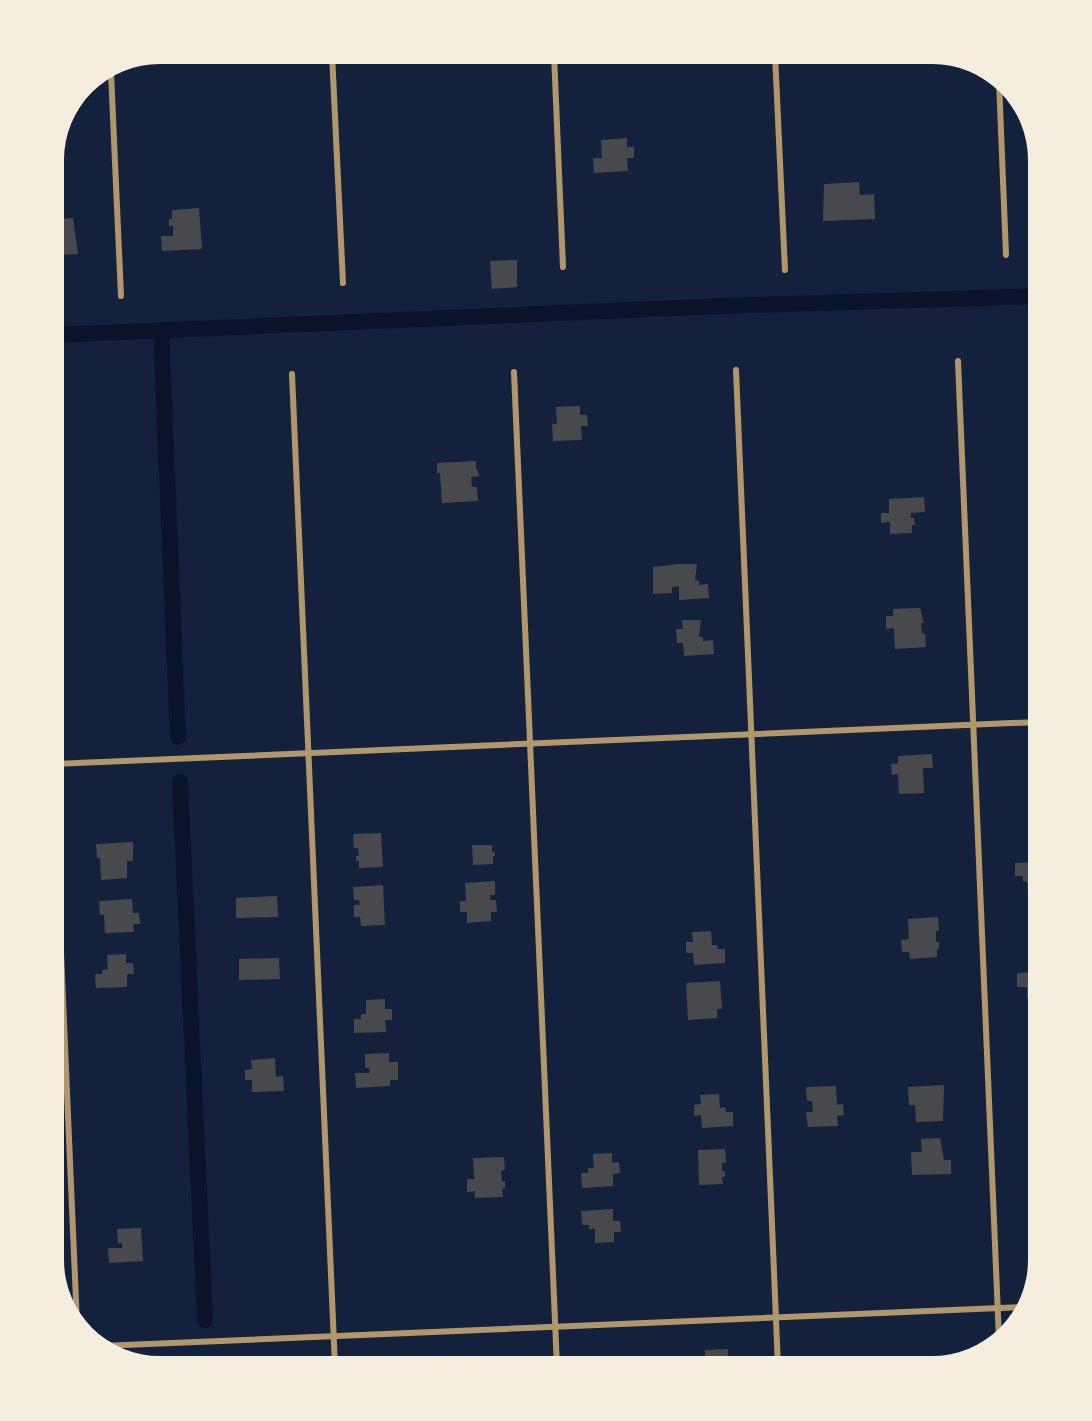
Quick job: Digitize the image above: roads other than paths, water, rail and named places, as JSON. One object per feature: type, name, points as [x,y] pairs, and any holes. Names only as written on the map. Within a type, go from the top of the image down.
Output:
[{"type":"street","points":[[332,64],[343,283]]},
{"type":"street","points":[[554,65],[563,267]]},
{"type":"street","points":[[775,65],[785,270]]},
{"type":"street","points":[[111,78],[121,296]]},
{"type":"street","points":[[999,92],[1006,255]]},
{"type":"street","points":[[958,361],[998,1330]]},
{"type":"street","points":[[736,370],[778,1356]]},
{"type":"street","points":[[514,372],[556,1356]]},
{"type":"street","points":[[292,374],[335,1356]]},
{"type":"street","points":[[64,764],[1028,722]]},
{"type":"street","points":[[64,1027],[76,1305]]},
{"type":"street","points":[[115,1345],[1015,1308]]},
{"type":"waterway","points":[[65,335],[721,306],[1028,296]]},
{"type":"waterway","points":[[161,331],[178,737]]},
{"type":"waterway","points":[[180,782],[205,1320]]}]
